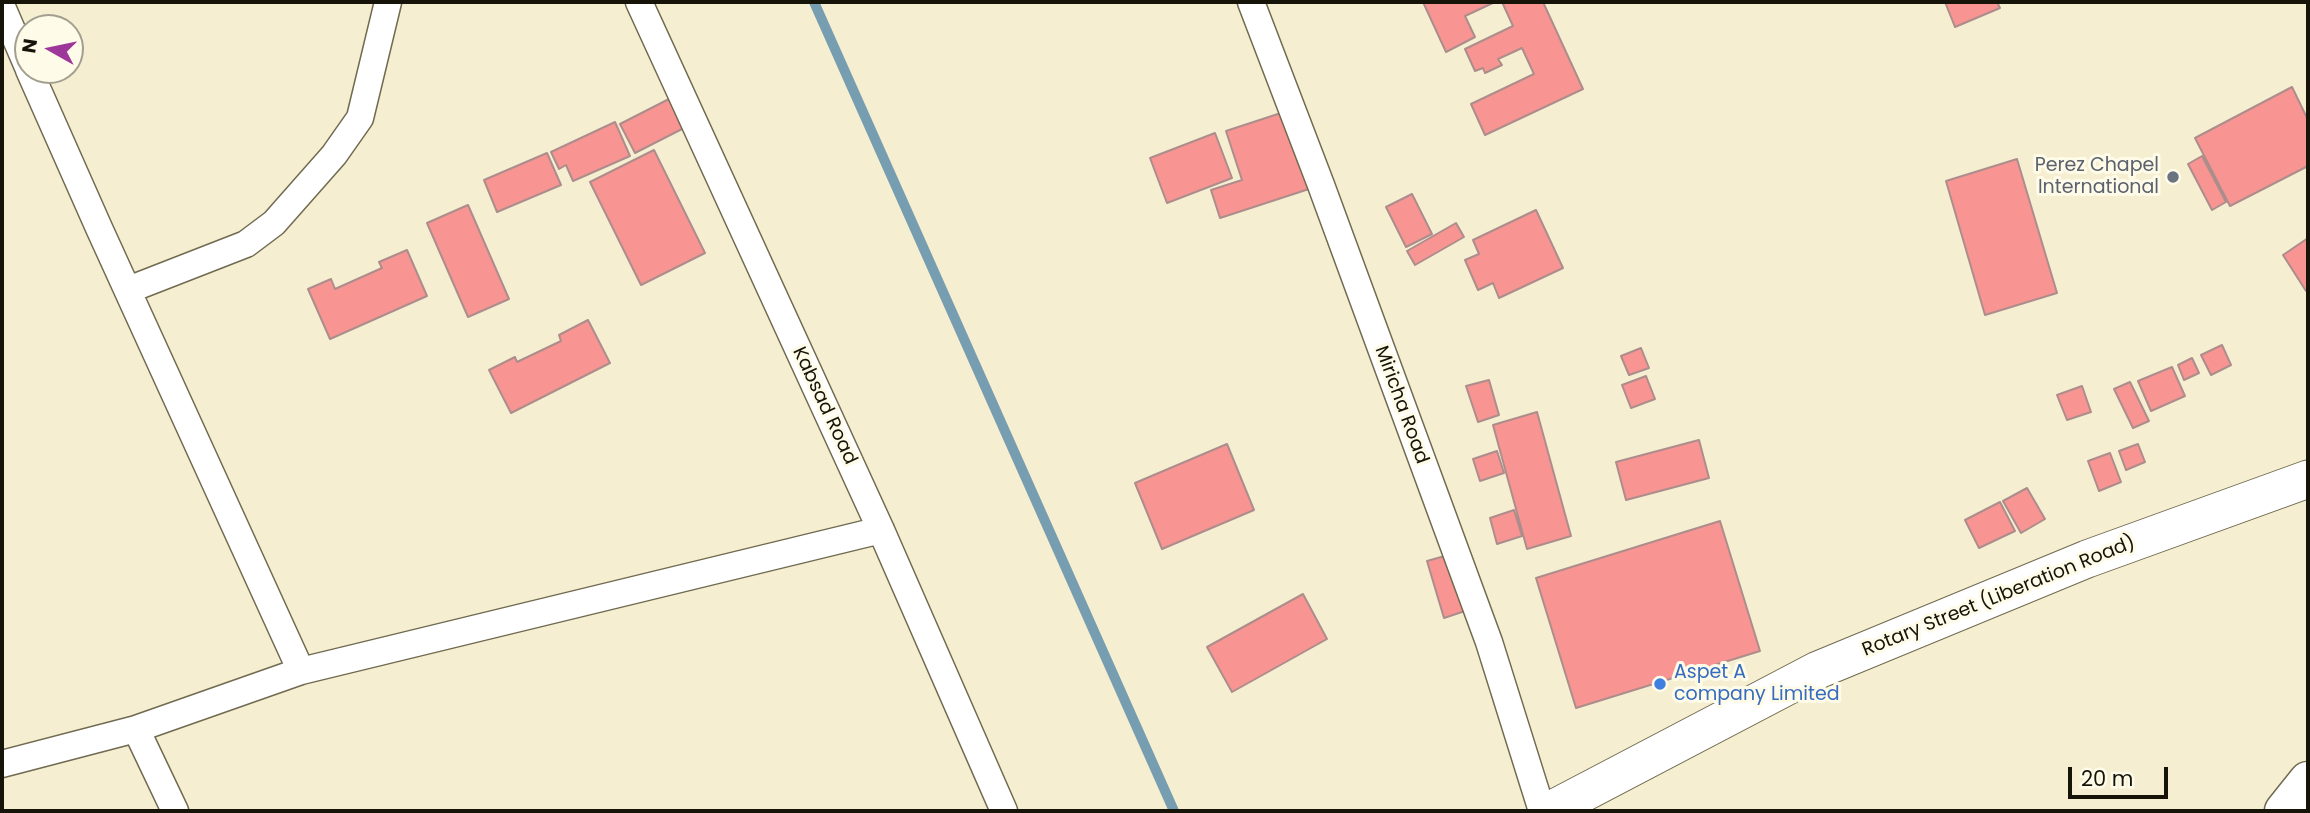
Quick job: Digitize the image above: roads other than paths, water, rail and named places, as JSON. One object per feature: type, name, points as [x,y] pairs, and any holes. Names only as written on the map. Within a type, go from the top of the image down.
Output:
[{"type":"highway","points":[[2284,811],[2308,781]]},
{"type":"street","points":[[128,290],[246,244],[274,223],[334,155],[360,118],[388,2]]},
{"type":"street","name":"Kabsad Road","points":[[639,2],[881,530],[1004,811]]},
{"type":"street","name":"Miricha Road","points":[[1251,2],[1489,642],[1542,811]]},
{"type":"street","points":[[2,7],[14,34]]},
{"type":"street","points":[[36,84],[301,671]]},
{"type":"street","name":"Rotary Street (Liberation Road)","points":[[1549,811],[1818,670],[2087,559],[2308,480]]},
{"type":"street","points":[[2,764],[136,729],[301,671],[881,530]]},
{"type":"street","points":[[136,729],[175,811]]},
{"type":"waterway","points":[[814,2],[1174,811]]},
{"type":"place","name":"Perez Chapel International","points":[[2173,177]]},
{"type":"place","name":"Aspet A company Limited","points":[[1660,684]]}]
